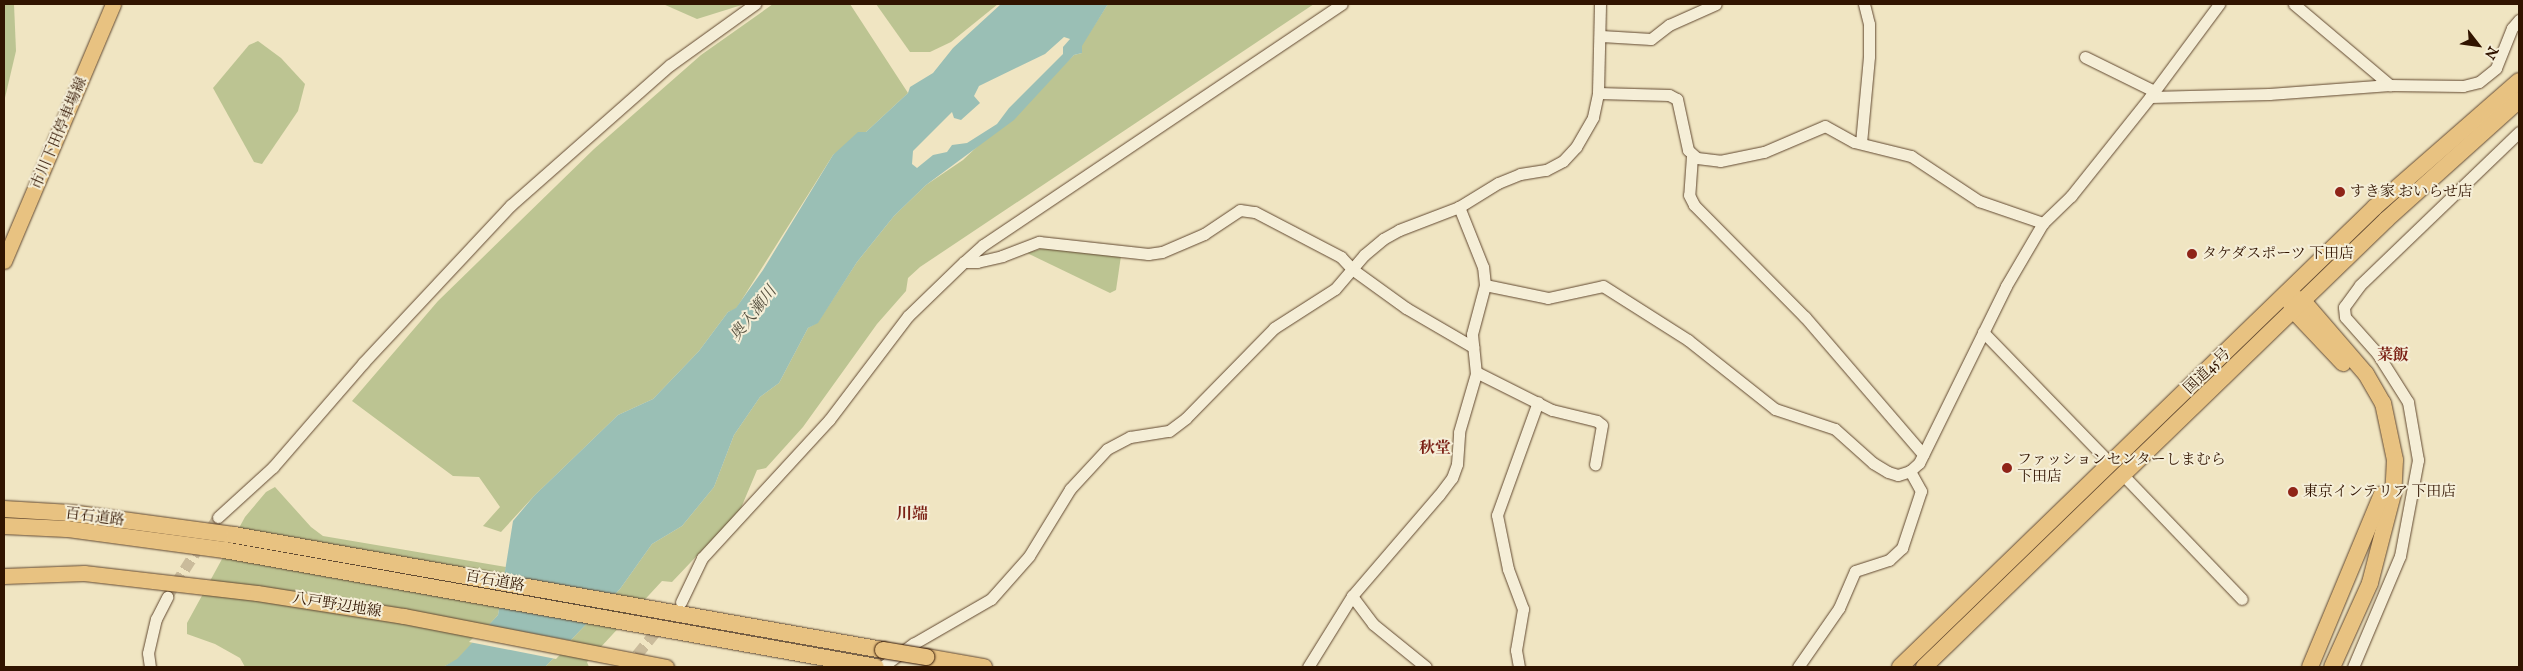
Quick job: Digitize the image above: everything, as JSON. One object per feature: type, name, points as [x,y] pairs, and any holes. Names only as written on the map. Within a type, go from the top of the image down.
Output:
[{"type":"highway","name":"国道45号","points":[[1924,667],[2287,294],[2375,207],[2519,81]]},
{"type":"highway","name":"国道45号","points":[[1900,667],[2116,469],[2298,306],[2451,159],[2519,100]]},
{"type":"highway","points":[[2287,294],[2366,374],[2383,403],[2395,460],[2393,494],[2370,582],[2332,667]]},
{"type":"highway","points":[[2298,306],[2357,380],[2372,404],[2385,453],[2384,486],[2378,511],[2310,667]]},
{"type":"highway","name":"百石道路","points":[[4,509],[71,513],[234,535],[984,667]]},
{"type":"highway","name":"百石道路","points":[[4,526],[67,529],[224,550],[870,666]]},
{"type":"main road","name":"市川下田停車場線","points":[[4,261],[113,4]]},
{"type":"main road","name":"八戸野辺地線","points":[[4,576],[84,573],[201,586],[404,616],[666,667]]},
{"type":"street","points":[[218,517],[273,467],[363,363],[511,205],[670,65],[755,4]]},
{"type":"street","points":[[681,602],[702,558],[829,420],[908,316],[964,262],[983,245],[1342,4]]},
{"type":"street","points":[[882,667],[913,644],[991,599],[1029,556],[1070,488],[1107,450],[1130,437],[1169,431],[1186,418],[1274,328],[1335,288],[1377,244],[1399,230],[1460,207],[1498,183],[1520,174],[1556,166],[1576,147],[1593,117],[1598,93],[1601,36],[1600,4]]},
{"type":"street","points":[[1601,36],[1651,39],[1669,25],[1716,4]]},
{"type":"street","points":[[1862,143],[1869,56],[1869,24],[1864,4]]},
{"type":"street","points":[[1485,285],[1548,298],[1603,286],[1688,340],[1776,409],[1835,429],[1873,463],[1888,472],[1898,475],[1910,471],[1923,454],[1983,332],[2043,223],[2071,196],[2152,94],[2219,4]]},
{"type":"street","points":[[2294,4],[2390,85]]},
{"type":"street","points":[[2085,56],[2152,94],[2270,94],[2390,85],[2463,86],[2478,82],[2496,68],[2512,28],[2519,20]]},
{"type":"street","points":[[1598,93],[1669,95],[1677,99],[1692,156],[1689,195],[1694,205],[1805,317],[1923,454]]},
{"type":"street","points":[[1692,156],[1720,161],[1764,152],[1825,126],[1862,143],[1911,156],[1957,190],[1978,201],[2043,223]]},
{"type":"street","points":[[2353,667],[2400,556],[2418,460],[2408,402],[2377,353],[2345,317],[2344,307],[2360,285],[2519,132]]},
{"type":"street","points":[[1308,667],[1352,596],[1452,478],[1460,447],[1459,432],[1476,372],[1473,347],[1474,322],[1485,285],[1483,267],[1460,207]]},
{"type":"street","points":[[964,262],[977,262],[1002,256],[1039,242],[1148,254],[1162,252],[1204,234],[1240,210],[1273,219],[1341,257],[1352,269],[1431,324],[1473,347]]},
{"type":"street","points":[[1983,332],[2242,598]]},
{"type":"street","points":[[1476,372],[1552,410],[1597,421],[1602,425],[1595,464]]},
{"type":"street","points":[[1519,667],[1516,650],[1523,609],[1508,569],[1497,515],[1538,402]]},
{"type":"street","points":[[1798,667],[1839,608],[1855,571],[1889,560],[1902,548],[1921,491],[1910,471]]},
{"type":"street","points":[[1352,596],[1373,624],[1426,667]]},
{"type":"street","points":[[150,667],[148,653],[156,619],[167,597]]},
{"type":"green space","points":[[4,4],[14,4],[16,51],[4,102]]},
{"type":"green space","points":[[663,4],[745,4],[697,19]]},
{"type":"green space","points":[[773,4],[850,4],[908,93],[866,132],[833,155],[736,309],[728,312],[699,351],[653,399],[618,415],[534,496],[501,532],[483,526],[500,507],[479,477],[453,476],[352,401],[438,301],[594,149],[701,55]]},
{"type":"green space","points":[[876,4],[998,4],[951,42],[930,52],[910,52]]},
{"type":"green space","points":[[1108,4],[1314,4],[920,267],[908,278],[906,291],[877,324],[803,427],[766,468],[757,470],[741,508],[726,525],[672,582],[662,581],[587,662],[589,667],[545,667],[620,589],[652,544],[682,526],[714,487],[734,435],[760,397],[779,383],[808,328],[818,322],[857,262],[894,216],[926,185],[963,160],[1074,55],[1082,53],[1081,46]]},
{"type":"green space","points":[[258,41],[281,58],[305,84],[298,111],[262,164],[254,162],[213,88],[249,45]]},
{"type":"green space","points":[[1051,246],[1121,256],[1116,290],[1110,293],[1027,253]]},
{"type":"green space","points":[[275,487],[311,527],[323,536],[506,567],[498,615],[457,660],[443,667],[245,667],[240,658],[215,644],[187,634],[187,623],[245,517],[266,492]]},
{"type":"water","name":"奥入瀬川","points":[[1001,4],[1108,4],[1082,46],[1082,53],[1074,55],[1014,120],[926,185],[894,216],[857,262],[818,323],[808,328],[779,383],[760,397],[734,435],[714,487],[682,526],[652,544],[620,589],[545,667],[443,667],[457,659],[498,615],[513,521],[534,496],[618,415],[653,399],[699,351],[728,312],[736,308],[763,270],[833,155],[858,132],[866,132],[908,93],[910,87],[933,73],[953,48]],"holes":[[[1064,37],[1070,39],[1063,47],[1063,54],[1009,108],[997,124],[967,143],[952,145],[947,152],[933,155],[917,168],[912,164],[913,151],[952,112],[954,118],[961,120],[980,103],[974,96],[979,86],[1045,54]]]},
{"type":"pier","points":[[486,625],[573,641],[556,659],[469,642]]},
{"type":"tunnel","points":[[167,597],[218,517]]},
{"type":"tunnel","points":[[627,667],[662,624]]},
{"type":"place","name":"すき家 おいらせ店","points":[[2340,192]]},
{"type":"place","name":"タケダスポーツ 下田店","points":[[2192,254]]},
{"type":"place","name":"ファッションセンターしまむら 下田店","points":[[2007,468]]},
{"type":"place","name":"東京インテリア 下田店","points":[[2293,492]]},
{"type":"district","name":"菜飯","points":[[2393,356]]},
{"type":"district","name":"秋堂","points":[[1435,449]]},
{"type":"district","name":"川端","points":[[912,515]]}]
